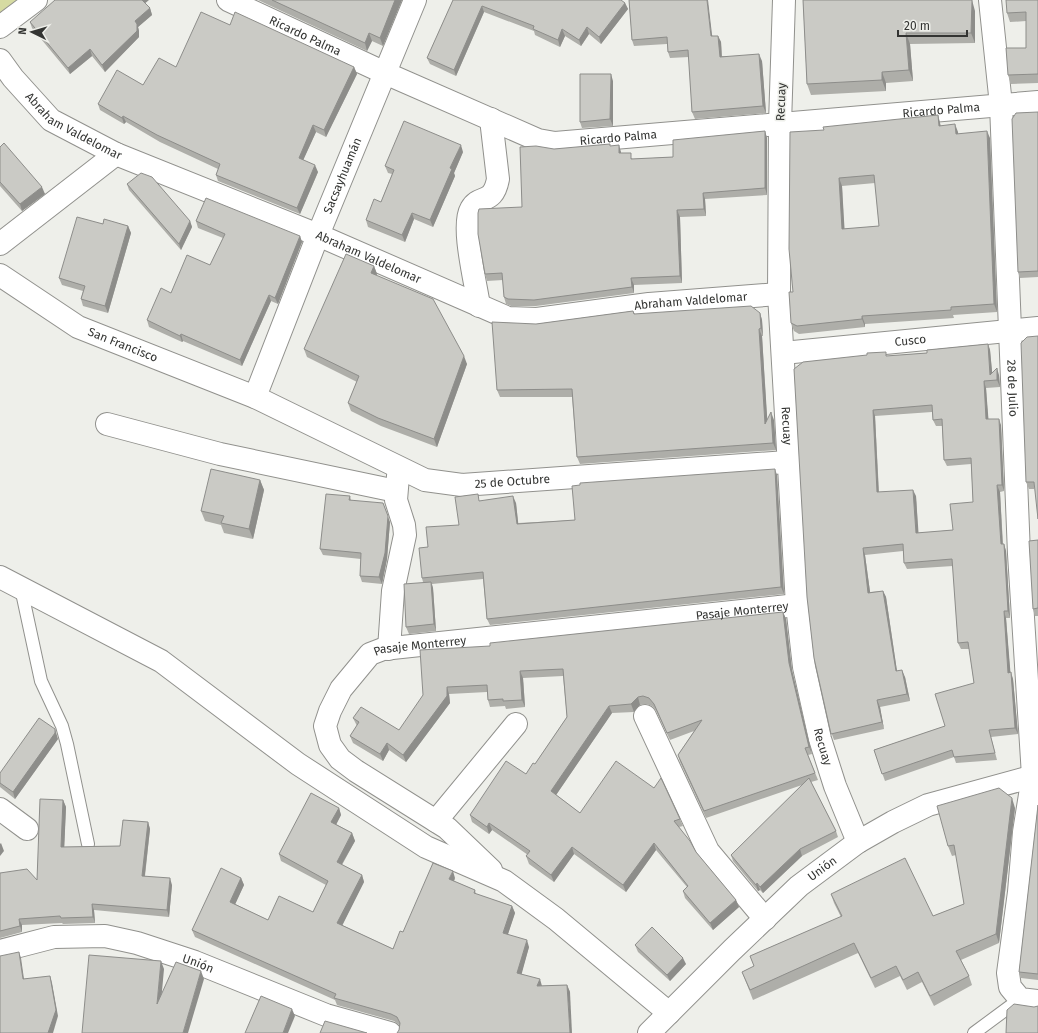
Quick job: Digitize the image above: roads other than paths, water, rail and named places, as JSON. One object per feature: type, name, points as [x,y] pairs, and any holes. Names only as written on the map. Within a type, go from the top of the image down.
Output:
[{"type":"street","points":[[0,27],[36,0]]},
{"type":"street","name":"Ricardo Palma","points":[[228,0],[385,73],[538,140],[555,143],[1038,102]]},
{"type":"street","name":"Sacsayhuamán","points":[[255,397],[318,235],[415,0]]},
{"type":"street","name":"Recuay","points":[[784,0],[780,124],[779,294],[797,605],[804,667],[820,739],[835,786],[858,842]]},
{"type":"street","name":"28 de Julio","points":[[990,0],[1001,105],[1019,554],[1036,776],[1024,832],[1019,892],[1008,973],[1010,987],[1029,1000]]},
{"type":"street","name":"Abraham Valdelomar","points":[[0,60],[51,120],[116,154],[318,235],[508,318],[537,319],[649,304],[779,294]]},
{"type":"street","points":[[479,306],[466,231],[471,209],[475,204],[489,197],[496,188],[498,179],[491,119]]},
{"type":"street","points":[[0,244],[116,154]]},
{"type":"street","name":"San Francisco","points":[[0,275],[78,327],[255,397]]},
{"type":"street","name":"Cusco","points":[[783,353],[1010,332],[1038,328]]},
{"type":"street","name":"25 de Octubre","points":[[255,397],[424,480],[462,485],[788,462]]},
{"type":"street","points":[[107,424],[220,454],[396,491]]},
{"type":"street","points":[[389,649],[393,591],[405,535],[404,525],[396,500],[400,469]]},
{"type":"street","points":[[6,583],[162,661],[298,764],[426,847],[504,881],[556,919],[669,1013]]},
{"type":"street","name":"Pasaje Monterrey","points":[[504,881],[447,828],[356,771],[340,758],[330,745],[326,726],[330,711],[341,690],[370,654],[389,649],[797,605]]},
{"type":"street","points":[[645,716],[708,851],[764,919]]},
{"type":"street","points":[[436,821],[516,724]]},
{"type":"street","name":"Unión","points":[[649,1033],[799,886],[858,842],[892,822],[928,805],[1036,776]]},
{"type":"street","points":[[0,809],[27,829]]},
{"type":"street","name":"Unión","points":[[0,951],[54,938],[105,936],[137,943],[195,962],[326,1015],[390,1033]]},
{"type":"lane","points":[[6,583],[41,681],[62,726],[88,844]]},
{"type":"lane","points":[[974,1033],[1029,1000]]}]
